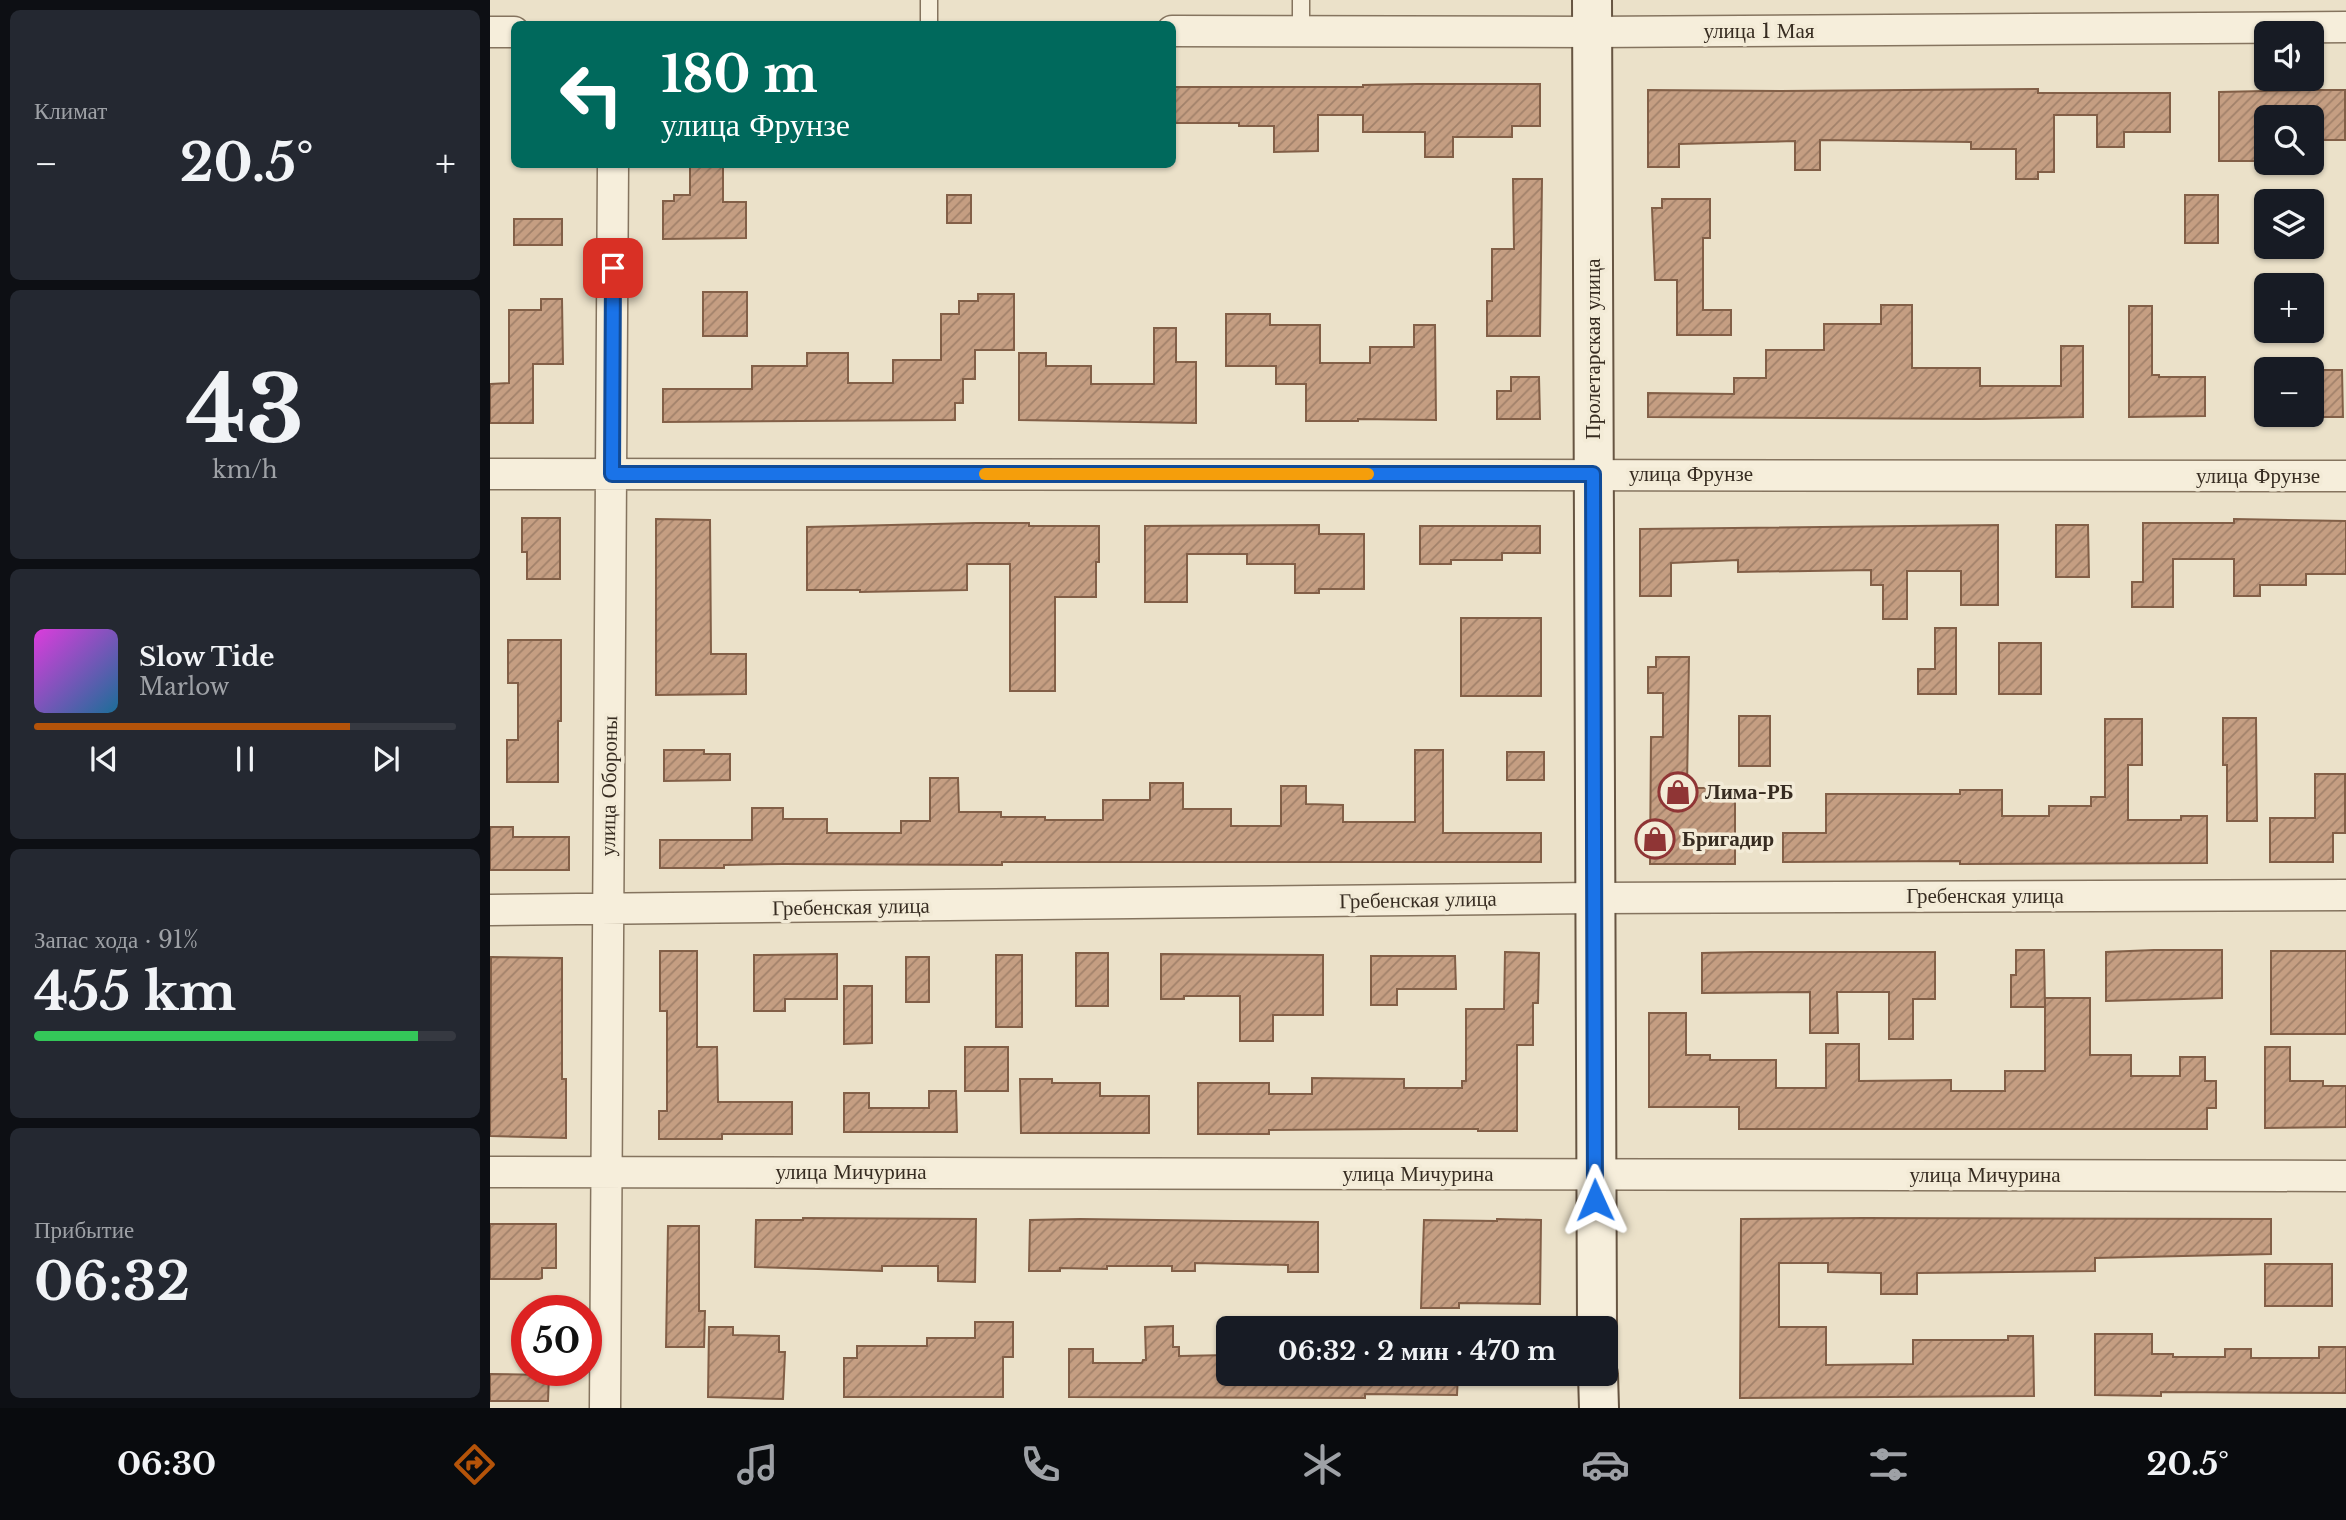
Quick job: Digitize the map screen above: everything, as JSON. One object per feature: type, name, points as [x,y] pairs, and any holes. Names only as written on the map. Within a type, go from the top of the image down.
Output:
[{"type":"main road","name":"Пролетарская улица","points":[[1592,16],[1597,1316]]},
{"type":"main road","points":[[1598,1386],[1598,1408]]},
{"type":"street","name":"улица 1 Мая","points":[[1176,31],[1301,30],[1592,16],[2346,27]]},
{"type":"street","points":[[490,32],[511,32]]},
{"type":"street","name":"улица Обороны","points":[[605,1408],[613,168]]},
{"type":"street","name":"улица Фрунзе","points":[[490,474],[2346,476]]},
{"type":"street","name":"Гребенская улица","points":[[490,910],[1594,898],[2346,895]]},
{"type":"street","name":"улица Мичурина","points":[[490,1172],[2346,1176]]},
{"type":"lane","points":[[929,0],[929,21]]},
{"type":"lane","points":[[1301,0],[1301,30]]},
{"type":"building","points":[[1540,84],[1540,126],[1512,126],[1512,137],[1453,137],[1453,157],[1425,157],[1425,132],[1363,132],[1363,115],[1318,115],[1318,151],[1274,152],[1274,126],[1176,123],[1176,87]]},
{"type":"building","points":[[2038,89],[2038,93],[2170,93],[2170,132],[2124,132],[2124,147],[2097,147],[2097,115],[2054,115],[2054,172],[2038,172],[2038,179],[2016,179],[2016,149],[1971,149],[1971,142],[1820,140],[1820,170],[1795,170],[1795,141],[1679,144],[1679,167],[1648,167],[1648,90]]},
{"type":"building","points":[[2345,90],[2345,140],[2324,140],[2324,105],[2254,105],[2254,161],[2219,161],[2219,92]]},
{"type":"building","points":[[690,168],[723,168],[723,202],[746,202],[746,238],[663,239],[663,201],[674,201],[674,195],[690,195]]},
{"type":"building","points":[[1513,179],[1542,179],[1540,336],[1487,336],[1487,301],[1492,301],[1492,249],[1514,249]]},
{"type":"building","points":[[947,195],[971,195],[971,223],[947,223]]},
{"type":"building","points":[[2185,195],[2218,195],[2218,243],[2185,243]]},
{"type":"building","points":[[1662,199],[1710,199],[1710,238],[1703,238],[1703,310],[1731,310],[1731,335],[1677,335],[1677,280],[1655,280],[1652,208],[1662,208]]},
{"type":"building","points":[[514,219],[562,219],[562,245],[514,245]]},
{"type":"building","points":[[703,292],[747,292],[747,336],[703,336]]},
{"type":"building","points":[[978,294],[1014,294],[1014,350],[975,350],[975,379],[963,379],[963,403],[955,403],[955,420],[663,422],[663,389],[752,389],[752,366],[807,366],[807,353],[848,353],[848,383],[893,383],[893,360],[941,360],[941,314],[959,314],[959,301],[978,301]]},
{"type":"building","points":[[541,299],[562,299],[563,364],[533,364],[533,423],[490,423],[490,384],[509,383],[509,310],[541,310]]},
{"type":"building","points":[[1881,305],[1912,305],[1912,368],[1980,368],[1980,386],[2061,386],[2061,346],[2083,346],[2083,417],[1648,417],[1648,393],[1734,394],[1734,378],[1766,378],[1766,350],[1824,350],[1824,324],[1881,324]]},
{"type":"building","points":[[2129,306],[2152,306],[2152,375],[2205,377],[2205,416],[2129,417]]},
{"type":"building","points":[[1226,314],[1270,314],[1270,325],[1320,325],[1320,363],[1370,363],[1370,347],[1414,347],[1414,325],[1435,325],[1436,420],[1306,421],[1306,384],[1276,384],[1276,366],[1226,366]]},
{"type":"building","points":[[1154,328],[1176,328],[1176,362],[1196,362],[1196,423],[1019,420],[1019,353],[1046,353],[1046,366],[1091,366],[1091,384],[1154,384]]},
{"type":"building","points":[[2324,370],[2342,370],[2343,417],[2324,417]]},
{"type":"building","points":[[1511,377],[1539,377],[1540,419],[1497,419],[1497,391],[1511,391]]},
{"type":"building","points":[[522,518],[560,518],[560,579],[527,579],[527,552],[522,552]]},
{"type":"building","points":[[656,519],[710,520],[711,654],[746,654],[746,694],[656,695]]},
{"type":"building","points":[[2234,519],[2346,521],[2346,574],[2306,574],[2306,585],[2260,585],[2260,596],[2234,596],[2234,559],[2173,559],[2173,607],[2132,607],[2132,582],[2143,582],[2143,523],[2234,523]]},
{"type":"building","points":[[976,523],[1099,526],[1096,597],[1055,597],[1055,691],[1010,691],[1010,564],[967,564],[967,590],[807,590],[807,527]]},
{"type":"building","points":[[1319,525],[1319,534],[1364,534],[1364,589],[1319,589],[1319,593],[1295,593],[1295,564],[1247,564],[1247,554],[1187,554],[1187,602],[1145,602],[1145,526]]},
{"type":"building","points":[[1998,525],[1998,605],[1961,605],[1961,571],[1907,571],[1907,619],[1883,619],[1883,585],[1871,585],[1871,570],[1738,572],[1738,560],[1671,563],[1671,596],[1640,596],[1640,529]]},
{"type":"building","points":[[2056,525],[2088,525],[2089,577],[2056,577]]},
{"type":"building","points":[[1420,526],[1540,526],[1540,553],[1502,553],[1502,560],[1451,560],[1451,564],[1420,564]]},
{"type":"building","points":[[1461,618],[1541,618],[1541,696],[1461,696]]},
{"type":"building","points":[[1935,628],[1956,628],[1956,694],[1918,694],[1918,669],[1935,669]]},
{"type":"building","points":[[508,640],[561,640],[558,782],[507,782],[507,740],[518,740],[518,683],[508,683]]},
{"type":"building","points":[[1999,643],[2041,643],[2041,694],[1999,694]]},
{"type":"building","points":[[1656,657],[1689,657],[1687,788],[1735,788],[1735,864],[1650,864],[1651,737],[1663,737],[1663,693],[1648,693],[1648,667],[1656,667]]},
{"type":"building","points":[[1739,716],[1770,716],[1770,766],[1739,766]]},
{"type":"building","points":[[2223,718],[2256,718],[2257,821],[2227,821],[2227,765],[2223,765]]},
{"type":"building","points":[[2105,719],[2142,719],[2142,765],[2128,765],[2128,820],[2181,820],[2181,816],[2207,816],[2207,863],[1783,862],[1783,833],[1826,833],[1826,794],[1960,794],[1960,790],[2002,790],[2002,816],[2049,816],[2049,806],[2091,806],[2091,797],[2105,797]]},
{"type":"building","points":[[664,750],[704,750],[704,754],[730,754],[730,780],[664,781]]},
{"type":"building","points":[[1415,750],[1443,750],[1443,833],[1541,833],[1541,862],[1002,862],[1002,865],[783,864],[660,868],[660,840],[752,840],[752,808],[783,808],[783,819],[827,819],[827,833],[901,833],[901,821],[930,821],[930,778],[958,778],[959,812],[1001,812],[1001,817],[1103,820],[1103,800],[1150,800],[1150,783],[1183,783],[1183,809],[1231,809],[1231,826],[1281,826],[1281,786],[1306,786],[1306,804],[1343,805],[1343,822],[1415,822]]},
{"type":"building","points":[[1507,752],[1544,752],[1544,780],[1507,780]]},
{"type":"building","points":[[2315,774],[2345,774],[2345,833],[2333,833],[2333,862],[2270,862],[2270,818],[2315,818]]},
{"type":"building","points":[[490,827],[513,827],[513,837],[569,837],[569,870],[490,870]]},
{"type":"building","points":[[2016,950],[2044,950],[2045,1007],[2011,1007],[2011,975],[2016,975]]},
{"type":"building","points":[[2222,950],[2222,998],[2106,1001],[2106,952]]},
{"type":"building","points":[[660,951],[697,951],[697,1047],[717,1047],[718,1102],[792,1102],[792,1134],[722,1134],[722,1139],[659,1139],[659,1111],[667,1111],[667,1011],[660,1011]]},
{"type":"building","points":[[2271,951],[2346,951],[2346,1034],[2271,1034]]},
{"type":"building","points":[[1505,952],[1539,953],[1538,1003],[1533,1003],[1533,1045],[1517,1045],[1517,1131],[1269,1130],[1269,1134],[1198,1134],[1198,1083],[1269,1083],[1269,1094],[1312,1094],[1312,1078],[1404,1079],[1404,1088],[1462,1088],[1462,1081],[1466,1081],[1466,1009],[1504,1009]]},
{"type":"building","points":[[1935,952],[1935,999],[1913,999],[1913,1039],[1889,1039],[1889,992],[1837,992],[1838,1033],[1810,1033],[1810,992],[1702,993],[1702,953]]},
{"type":"building","points":[[1076,953],[1108,953],[1108,1006],[1076,1006]]},
{"type":"building","points":[[837,954],[837,999],[785,999],[785,1011],[754,1011],[754,955]]},
{"type":"building","points":[[1161,954],[1323,955],[1323,1015],[1273,1015],[1273,1041],[1240,1041],[1240,996],[1184,996],[1184,999],[1161,999]]},
{"type":"building","points":[[996,955],[1022,955],[1022,1027],[996,1027]]},
{"type":"building","points":[[1371,956],[1455,956],[1456,989],[1397,989],[1397,1005],[1371,1005]]},
{"type":"building","points":[[491,957],[562,958],[562,1079],[566,1079],[566,1138],[490,1136]]},
{"type":"building","points":[[906,957],[929,957],[929,1002],[906,1002]]},
{"type":"building","points":[[844,986],[872,986],[872,1043],[844,1044]]},
{"type":"building","points":[[2045,998],[2090,998],[2090,1055],[2131,1055],[2131,1076],[2180,1076],[2180,1057],[2205,1057],[2205,1081],[2216,1081],[2216,1108],[2207,1108],[2207,1129],[1739,1129],[1739,1107],[1649,1107],[1649,1013],[1686,1013],[1686,1055],[1710,1055],[1710,1060],[1776,1060],[1776,1088],[1826,1088],[1826,1044],[1859,1044],[1859,1081],[1951,1080],[1951,1091],[2005,1091],[2005,1071],[2045,1071]]},
{"type":"building","points":[[965,1047],[1008,1047],[1008,1091],[965,1091]]},
{"type":"building","points":[[2265,1047],[2290,1047],[2290,1081],[2323,1081],[2323,1086],[2346,1086],[2346,1127],[2265,1128]]},
{"type":"building","points":[[1020,1079],[1052,1079],[1052,1083],[1100,1083],[1100,1096],[1149,1096],[1149,1133],[1021,1133]]},
{"type":"building","points":[[929,1091],[956,1091],[957,1132],[844,1132],[844,1093],[869,1093],[869,1108],[929,1108]]},
{"type":"building","points":[[976,1219],[975,1282],[938,1281],[938,1266],[882,1266],[882,1271],[755,1267],[756,1220]]},
{"type":"building","points":[[1741,1219],[2271,1219],[2271,1254],[2095,1258],[2095,1271],[1917,1273],[1917,1294],[1881,1294],[1881,1273],[1828,1272],[1828,1263],[1779,1263],[1779,1327],[1826,1327],[1826,1365],[1913,1364],[1913,1340],[2008,1340],[2008,1336],[2033,1336],[2034,1396],[1740,1398]]},
{"type":"building","points":[[1030,1220],[1318,1222],[1318,1272],[1288,1272],[1288,1265],[1195,1263],[1195,1271],[1172,1271],[1172,1266],[1107,1266],[1107,1269],[1060,1268],[1060,1271],[1029,1271]]},
{"type":"building","points":[[1424,1220],[1541,1220],[1540,1304],[1459,1303],[1459,1308],[1421,1308]]},
{"type":"building","points":[[490,1224],[556,1224],[556,1268],[542,1268],[542,1278],[539,1279],[490,1279]]},
{"type":"building","points":[[668,1226],[699,1226],[699,1311],[705,1311],[704,1347],[666,1347]]},
{"type":"building","points":[[2265,1264],[2332,1264],[2332,1306],[2265,1306]]},
{"type":"building","points":[[975,1322],[1013,1322],[1013,1357],[1003,1357],[1003,1397],[844,1397],[844,1358],[857,1358],[857,1346],[927,1346],[927,1338],[975,1338]]},
{"type":"building","points":[[1173,1326],[1173,1347],[1179,1347],[1179,1356],[1216,1355],[1216,1386],[1457,1386],[1457,1395],[1365,1394],[1365,1398],[1069,1397],[1069,1349],[1093,1349],[1093,1363],[1142,1363],[1146,1360],[1145,1327]]},
{"type":"building","points":[[709,1327],[733,1327],[733,1335],[779,1336],[779,1352],[785,1352],[783,1399],[708,1397]]},
{"type":"building","points":[[2095,1334],[2152,1334],[2152,1354],[2173,1354],[2173,1357],[2225,1357],[2225,1349],[2251,1349],[2251,1358],[2319,1358],[2319,1347],[2346,1347],[2346,1393],[2161,1392],[2161,1396],[2095,1395]]},
{"type":"building","points":[[490,1374],[511,1374],[511,1386],[549,1386],[548,1401],[490,1401]]},
{"type":"slow traffic","points":[[985,474],[1368,474]]},
{"type":"place","name":"Лима-РБ","points":[[1678,792]]},
{"type":"place","name":"Бригадир","points":[[1655,839]]},
{"type":"route","points":[[613,268],[612,474],[1593,474],[1595,1200]]}]
